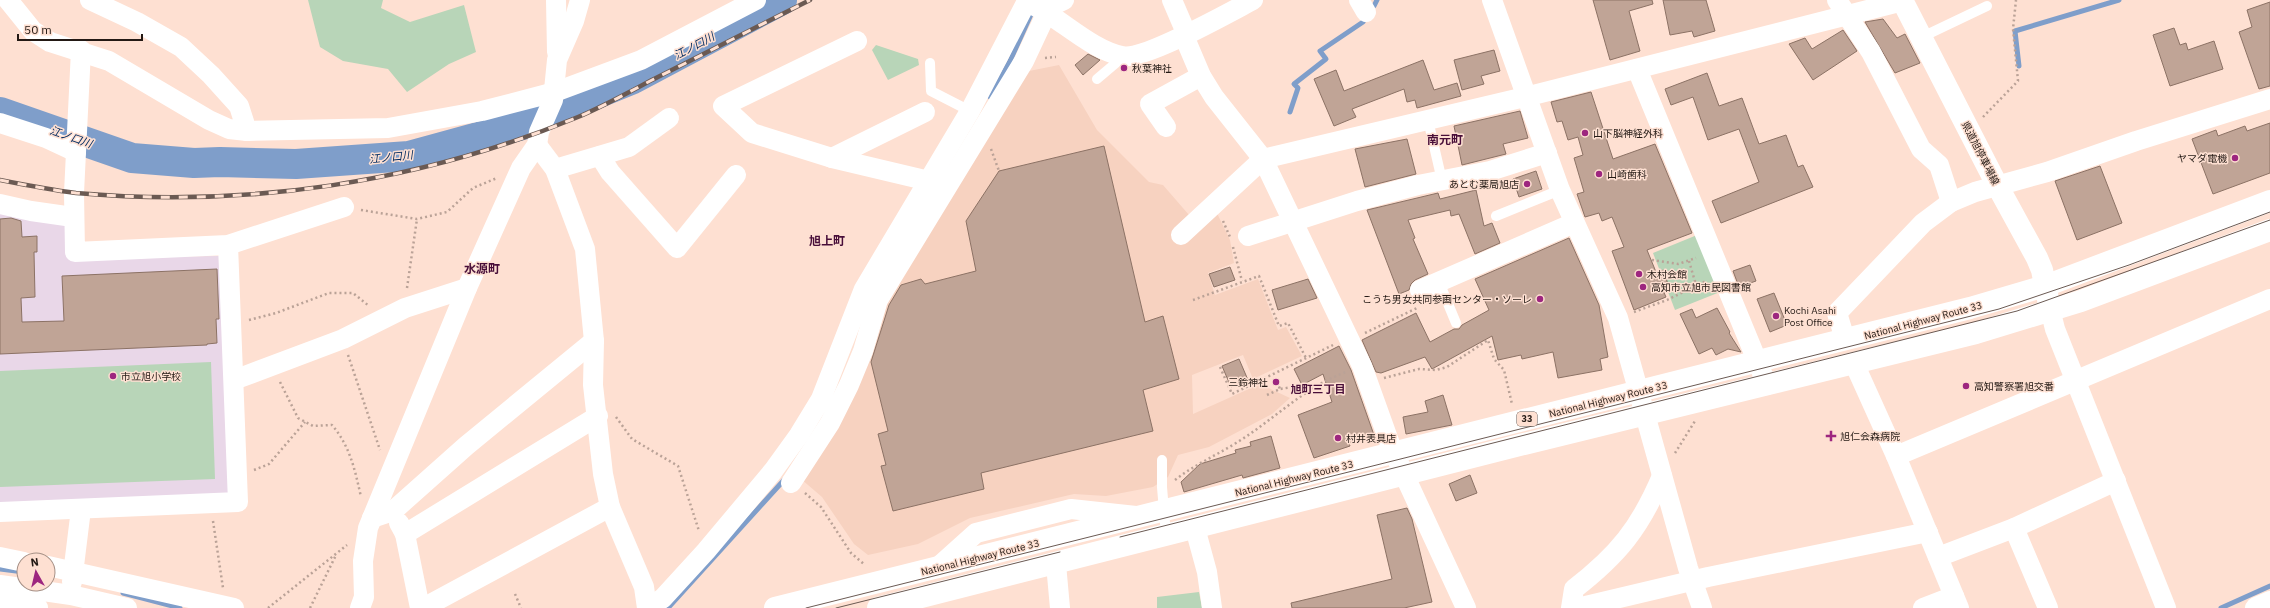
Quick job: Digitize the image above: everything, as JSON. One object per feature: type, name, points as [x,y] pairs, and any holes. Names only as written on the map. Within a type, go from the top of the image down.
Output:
[{"type":"main road","name":"県道旭停車場線","points":[[1903,1],[1997,186],[2042,270],[2050,309]]},
{"type":"main road","name":"National Highway Route 33","points":[[775,608],[1640,390],[1845,340],[2045,286],[2270,201]]},
{"type":"main road","name":"33","points":[[878,608],[1646,414],[1976,333],[2050,309],[2081,301],[2270,230]]},
{"type":"main road","points":[[0,602],[37,608]]},
{"type":"main road","points":[[2256,608],[2270,602]]},
{"type":"street","points":[[8,0],[33,31],[50,42],[81,50],[109,61],[209,120],[230,129],[248,132],[388,128],[554,96],[641,60],[756,0]]},
{"type":"street","points":[[90,0],[137,22],[181,47],[211,75],[239,106],[248,132]]},
{"type":"street","points":[[360,608],[364,597],[363,561],[370,523],[467,288],[521,168],[537,145],[539,132],[554,96],[557,60],[556,0]]},
{"type":"street","points":[[557,60],[574,21],[580,0]]},
{"type":"street","points":[[848,362],[864,289],[970,110],[1035,6],[1064,0]]},
{"type":"street","points":[[1172,0],[1201,76],[1214,97],[1263,159],[1293,220],[1365,374],[1393,452],[1466,608]]},
{"type":"street","points":[[1035,6],[1103,49],[1123,57],[1137,55],[1185,35],[1252,0]]},
{"type":"street","points":[[1492,0],[1525,97],[1560,190],[1618,318],[1640,390],[1662,476],[1702,608]]},
{"type":"street","points":[[1837,0],[1871,52],[1921,149],[1939,165],[1951,202]]},
{"type":"street","points":[[1181,235],[1263,159],[1525,97],[1903,1]]},
{"type":"street","points":[[537,145],[555,169],[585,249],[594,341],[593,385],[606,415],[603,474],[610,507],[644,587],[648,608],[663,598],[706,551],[783,478],[799,435],[821,399],[848,362],[878,300],[1024,61],[1035,6]]},
{"type":"street","points":[[857,40],[723,106],[752,133],[832,158],[929,181]]},
{"type":"street","points":[[81,50],[73,217],[75,252],[228,245],[344,207]]},
{"type":"street","points":[[1637,68],[1767,385]]},
{"type":"street","points":[[1166,127],[1150,104],[1201,76]]},
{"type":"street","points":[[1845,340],[1837,313],[1923,223],[1951,202],[1997,186],[2047,172],[2136,141],[2270,99]]},
{"type":"street","points":[[832,158],[925,112]]},
{"type":"street","points":[[555,169],[629,147],[669,118]]},
{"type":"street","points":[[0,123],[46,138],[76,142]]},
{"type":"street","points":[[1248,236],[1293,220],[1410,187],[1490,171],[1547,153]]},
{"type":"street","points":[[600,156],[610,172],[677,248],[736,176]]},
{"type":"street","points":[[0,204],[31,211],[73,217]]},
{"type":"street","points":[[1420,290],[1574,223]]},
{"type":"street","points":[[0,512],[238,502],[228,245]]},
{"type":"street","points":[[234,380],[343,339],[405,308],[467,288]]},
{"type":"street","points":[[1896,456],[2270,299]]},
{"type":"street","points":[[2050,309],[2075,381],[2166,608]]},
{"type":"street","points":[[370,523],[393,511],[466,446],[594,341]]},
{"type":"street","points":[[1854,363],[1896,456],[1956,602],[1923,608]]},
{"type":"street","points":[[405,534],[606,415]]},
{"type":"street","points":[[1571,608],[1574,589],[1608,562],[1627,541],[1649,506],[1662,476]]},
{"type":"street","points":[[1938,557],[2014,528],[2116,481]]},
{"type":"street","points":[[393,511],[405,534],[421,608],[610,507]]},
{"type":"street","points":[[72,582],[81,509]]},
{"type":"street","points":[[1195,528],[1207,572],[1212,608]]},
{"type":"street","points":[[2014,528],[2048,608]]},
{"type":"street","points":[[1577,608],[1693,581],[1928,532]]},
{"type":"street","points":[[0,558],[16,561]]},
{"type":"street","points":[[1056,564],[1060,608]]},
{"type":"street","points":[[56,571],[72,582],[128,608]]},
{"type":"street","points":[[0,585],[72,582],[230,606]]},
{"type":"lane","points":[[1922,37],[1987,6]]},
{"type":"lane","points":[[1097,79],[1123,57]]},
{"type":"lane","points":[[930,63],[931,91],[970,110]]},
{"type":"lane","points":[[1428,120],[1440,172]]},
{"type":"lane","points":[[1496,216],[1560,190]]},
{"type":"lane","points":[[1439,282],[1456,324]]},
{"type":"lane","points":[[1162,460],[1162,485],[1166,535]]},
{"type":"path","points":[[1968,128],[1978,122],[2018,81],[2013,29],[2016,0]]},
{"type":"path","points":[[344,207],[417,220],[447,212],[473,188],[521,168]]},
{"type":"path","points":[[405,308],[417,220]]},
{"type":"path","points":[[1652,260],[1678,264],[1712,253]]},
{"type":"path","points":[[1689,261],[1696,285]]},
{"type":"path","points":[[1618,318],[1667,300],[1696,285],[1722,275]]},
{"type":"path","points":[[1193,300],[1259,276],[1279,326],[1288,323],[1306,358]]},
{"type":"path","points":[[1220,367],[1232,394],[1306,358],[1420,306],[1420,290]]},
{"type":"path","points":[[231,325],[276,313],[330,293],[353,293],[385,319]]},
{"type":"path","points":[[343,339],[375,438],[381,451],[396,461]]},
{"type":"path","points":[[1162,485],[1176,480],[1185,471],[1236,443],[1282,412],[1302,394],[1328,378],[1419,369],[1436,370],[1447,367],[1488,340],[1494,360],[1504,370],[1516,422]]},
{"type":"path","points":[[268,608],[338,552],[370,523],[364,512],[354,464],[343,438],[332,425],[313,426],[298,418],[272,366]]},
{"type":"path","points":[[1277,382],[1280,389]]},
{"type":"path","points":[[1267,395],[1280,389],[1293,387],[1302,394]]},
{"type":"path","points":[[1662,476],[1709,399]]},
{"type":"path","points":[[606,415],[632,439],[678,466],[706,551]]},
{"type":"path","points":[[237,476],[269,464],[305,422]]},
{"type":"path","points":[[783,478],[808,495],[821,507],[851,553],[884,581]]},
{"type":"path","points":[[211,503],[230,606]]},
{"type":"path","points":[[310,608],[338,552]]},
{"type":"path","points":[[515,594],[521,608]]},
{"type":"shaded area","points":[[1059,65],[1097,130],[1149,182],[1163,185],[1196,223],[1214,207],[1230,240],[1234,263],[1208,273],[1215,295],[1258,279],[1278,330],[1286,327],[1302,356],[1253,379],[1243,355],[1192,375],[1193,414],[1260,384],[1290,398],[1272,414],[1209,447],[1178,455],[1168,477],[1153,487],[1106,496],[1074,494],[970,518],[918,544],[868,555],[854,544],[822,497],[801,479],[882,301],[1019,73]]},
{"type":"shaded area","name":"市立旭小学校","points":[[0,212],[66,222],[69,258],[220,256],[230,494],[0,505]]},
{"type":"green space","points":[[308,0],[383,0],[381,8],[410,22],[464,5],[476,52],[449,64],[407,92],[388,69],[343,61],[320,47]]},
{"type":"green space","points":[[876,45],[918,59],[919,65],[888,80],[872,50]]},
{"type":"green space","points":[[1702,233],[1725,290],[1675,310],[1653,253]]},
{"type":"green space","points":[[211,362],[215,479],[0,487],[0,371]]},
{"type":"green space","points":[[1199,592],[1202,608],[1157,608],[1157,597]]},
{"type":"building","points":[[1593,0],[1652,0],[1653,4],[1629,11],[1640,51],[1610,60]]},
{"type":"building","points":[[1663,0],[1706,0],[1715,31],[1694,37],[1692,31],[1670,35]]},
{"type":"building","points":[[2270,2],[2270,86],[2259,89],[2239,32],[2252,27],[2247,10]]},
{"type":"building","points":[[1883,19],[1897,38],[1905,34],[1920,63],[1895,73],[1865,22]]},
{"type":"building","points":[[2174,28],[2180,45],[2186,43],[2188,50],[2214,41],[2223,69],[2170,86],[2153,35]]},
{"type":"building","points":[[1843,30],[1857,51],[1813,80],[1789,44],[1805,38],[1812,49]]},
{"type":"building","points":[[1494,50],[1500,71],[1481,76],[1484,84],[1462,90],[1454,60]]},
{"type":"building","points":[[1088,54],[1100,60],[1083,75],[1075,65]]},
{"type":"building","points":[[1423,60],[1434,90],[1457,83],[1461,96],[1417,108],[1415,100],[1407,102],[1404,89],[1352,109],[1356,117],[1334,126],[1314,79],[1336,70],[1344,91]]},
{"type":"building","points":[[1707,73],[1719,106],[1742,98],[1759,144],[1786,135],[1798,167],[1803,165],[1813,187],[1721,223],[1712,201],[1759,182],[1739,129],[1708,140],[1693,97],[1671,105],[1665,89]]},
{"type":"building","points":[[1591,92],[1613,159],[1655,144],[1692,233],[1647,250],[1656,272],[1664,270],[1668,285],[1661,286],[1666,297],[1634,310],[1612,251],[1624,247],[1612,217],[1602,221],[1599,213],[1585,217],[1577,194],[1584,192],[1574,158],[1583,155],[1578,137],[1568,140],[1562,121],[1557,122],[1551,102]]},
{"type":"building","points":[[1520,111],[1528,138],[1503,144],[1506,154],[1462,165],[1454,126]]},
{"type":"building","name":"ヤマダ電機","points":[[2270,123],[2270,173],[2213,194],[2192,139],[2216,130],[2218,136],[2245,126],[2247,131]]},
{"type":"building","points":[[1407,139],[1416,174],[1365,187],[1355,149]]},
{"type":"building","points":[[1104,146],[1145,322],[1163,316],[1179,379],[1143,390],[1153,431],[981,473],[984,489],[893,511],[881,466],[886,465],[878,434],[888,431],[871,362],[889,305],[901,285],[921,279],[925,284],[976,271],[966,221],[999,171]]},
{"type":"building","points":[[2100,166],[2122,223],[2077,240],[2055,181]]},
{"type":"building","name":"あとむ薬局旭店","points":[[1536,171],[1542,189],[1519,197],[1513,179]]},
{"type":"building","points":[[1476,190],[1484,226],[1492,223],[1500,243],[1475,254],[1459,214],[1451,216],[1450,210],[1408,220],[1415,238],[1413,239],[1428,274],[1415,280],[1411,284],[1409,290],[1399,294],[1367,210],[1438,193],[1440,199]]},
{"type":"building","points":[[11,218],[21,221],[22,237],[37,236],[37,252],[34,252],[35,297],[21,298],[22,322],[64,321],[62,276],[217,269],[219,319],[216,319],[217,343],[207,345],[0,354],[0,219]]},
{"type":"building","name":"こうち男女共同参画センター・ソーレ","points":[[1569,238],[1599,305],[1608,357],[1600,359],[1602,370],[1558,378],[1553,352],[1522,359],[1521,355],[1498,360],[1492,336],[1432,369],[1425,357],[1381,373],[1376,372],[1362,340],[1416,313],[1430,342],[1454,329],[1459,329],[1462,325],[1489,310],[1475,279]]},
{"type":"building","points":[[1750,265],[1756,281],[1739,287],[1733,271]]},
{"type":"building","points":[[1230,267],[1235,280],[1214,287],[1209,274]]},
{"type":"building","points":[[1308,279],[1317,298],[1278,310],[1272,290]]},
{"type":"building","points":[[1774,293],[1787,325],[1770,332],[1757,299]]},
{"type":"building","points":[[1717,308],[1730,332],[1729,333],[1741,352],[1728,349],[1716,355],[1712,348],[1699,354],[1680,314],[1692,309],[1696,318]]},
{"type":"building","points":[[1339,346],[1351,370],[1374,435],[1349,443],[1350,446],[1314,458],[1298,415],[1332,402],[1323,374],[1302,385],[1294,369]]},
{"type":"building","points":[[1239,359],[1248,380],[1231,387],[1222,366]]},
{"type":"building","points":[[1443,395],[1452,425],[1406,434],[1403,417],[1428,412],[1425,401]]},
{"type":"building","points":[[1271,436],[1280,468],[1243,478],[1242,475],[1184,492],[1181,482],[1200,464],[1236,453],[1235,450],[1251,446],[1250,442]]},
{"type":"building","points":[[1470,475],[1477,493],[1456,501],[1449,484]]},
{"type":"building","points":[[1407,508],[1412,519],[1432,602],[1404,608],[1292,608],[1291,603],[1392,579],[1377,515]]},
{"type":"waterway","name":"江ノ口川","points":[[0,112],[132,158],[194,163],[220,162],[296,164],[409,156],[526,124],[537,118],[633,79],[782,0]]},
{"type":"waterway","points":[[1374,6],[1377,0]]},
{"type":"waterway","points":[[2019,66],[2015,31],[2119,0]]},
{"type":"waterway","points":[[990,97],[1010,61],[1033,10]]},
{"type":"waterway","points":[[1290,112],[1298,88],[1294,84],[1326,59],[1320,51],[1363,22]]},
{"type":"waterway","points":[[668,608],[784,480]]},
{"type":"waterway","points":[[0,569],[16,571]]},
{"type":"waterway","points":[[2221,608],[2270,586]]},
{"type":"waterway","points":[[123,593],[180,608]]},
{"type":"tram line","points":[[806,608],[1999,309],[2129,265],[2270,212]]},
{"type":"tram line","points":[[1120,537],[2017,311],[2270,220]]},
{"type":"tram line","points":[[836,608],[1060,552]]},
{"type":"railway","points":[[0,180],[76,193],[140,197],[204,197],[268,193],[332,185],[394,174],[457,159],[518,140],[578,117],[607,104],[810,0]]},
{"type":"place","name":"秋葉神社","points":[[1124,68]]},
{"type":"place","name":"山下脳神経外科","points":[[1585,133]]},
{"type":"place","name":"ヤマダ電機","points":[[2235,158]]},
{"type":"place","name":"山崎歯科","points":[[1599,174]]},
{"type":"place","name":"あとむ薬局旭店","points":[[1527,184]]},
{"type":"place","name":"木村会館","points":[[1639,274]]},
{"type":"place","name":"高知市立旭市民図書館","points":[[1643,287]]},
{"type":"place","name":"こうち男女共同参画センター・ソーレ","points":[[1540,299]]},
{"type":"place","name":"Kochi Asahi Post Office","points":[[1776,316]]},
{"type":"place","name":"市立旭小学校","points":[[113,376]]},
{"type":"place","name":"三鈴神社","points":[[1276,382]]},
{"type":"place","name":"高知警察署旭交番","points":[[1966,386]]},
{"type":"place","name":"旭仁会森病院","points":[[1831,436]]},
{"type":"place","name":"村井表具店","points":[[1338,438]]},
{"type":"district","name":"南元町","points":[[1445,140]]},
{"type":"district","name":"旭上町","points":[[827,241]]},
{"type":"district","name":"水源町","points":[[482,269]]},
{"type":"district","name":"旭町三丁目","points":[[1318,389]]}]
